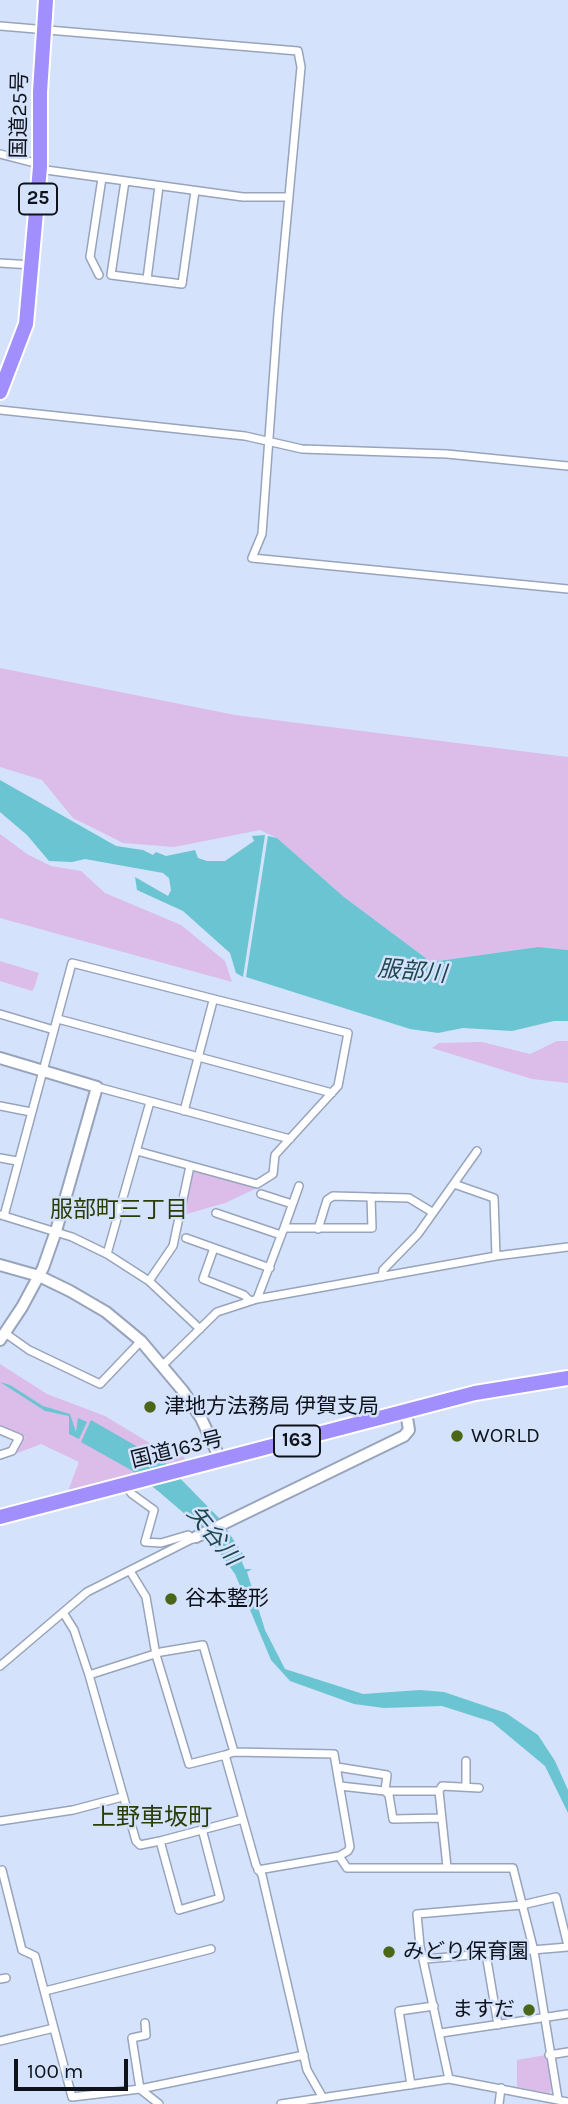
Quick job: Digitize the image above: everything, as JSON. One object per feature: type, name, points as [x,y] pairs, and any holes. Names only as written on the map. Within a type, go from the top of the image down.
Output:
[{"type":"highway","name":"国道25号","points":[[0,392],[26,324],[40,167],[46,0]]},
{"type":"highway","name":"国道163号","points":[[0,1517],[475,1393],[568,1378]]},
{"type":"street","points":[[0,26],[298,51],[301,66],[262,534],[252,558],[568,589]]},
{"type":"street","points":[[0,154],[40,167],[102,178],[244,197],[289,197]]},
{"type":"street","points":[[99,275],[90,257],[102,178]]},
{"type":"street","points":[[125,181],[111,275],[182,284],[195,191]]},
{"type":"street","points":[[147,279],[159,186]]},
{"type":"street","points":[[0,263],[32,265]]},
{"type":"street","points":[[0,410],[245,436],[302,449],[447,454],[568,466]]},
{"type":"street","points":[[137,1152],[257,1184],[273,1174],[275,1155],[338,1086],[348,1033],[72,963],[2,1215],[56,1231],[107,1254],[149,1281],[200,1329]]},
{"type":"street","points":[[184,1111],[213,1000]]},
{"type":"street","points":[[0,1014],[54,1030]]},
{"type":"street","points":[[58,1019],[332,1093]]},
{"type":"street","points":[[0,1058],[290,1139]]},
{"type":"street","points":[[97,1087],[56,1231],[38,1276],[2,1336],[100,1384],[141,1341]]},
{"type":"street","points":[[107,1254],[150,1102]]},
{"type":"street","points":[[0,1106],[31,1112]]},
{"type":"street","points":[[383,1278],[383,1270],[418,1234],[477,1151]]},
{"type":"street","points":[[0,1158],[17,1161]]},
{"type":"street","points":[[149,1281],[173,1246],[190,1166]]},
{"type":"street","points":[[454,1184],[494,1198],[496,1256]]},
{"type":"street","points":[[254,1300],[270,1268],[299,1186]]},
{"type":"street","points":[[261,1194],[292,1204]]},
{"type":"street","points":[[318,1229],[327,1200],[333,1196],[409,1198],[432,1212]]},
{"type":"street","points":[[216,1213],[283,1232],[372,1228],[371,1197]]},
{"type":"street","points":[[186,1238],[270,1268]]},
{"type":"street","points":[[164,1364],[217,1312],[254,1300],[496,1256],[568,1247]]},
{"type":"street","points":[[214,1248],[203,1279],[254,1300]]},
{"type":"street","points":[[0,1265],[38,1276],[92,1303],[141,1341],[164,1364],[201,1418],[221,1461]]},
{"type":"street","points":[[0,1666],[87,1592],[226,1521],[404,1436],[409,1430],[406,1412]]},
{"type":"street","points":[[0,1430],[19,1438],[12,1451],[0,1455]]},
{"type":"street","points":[[127,1485],[132,1494],[154,1510],[145,1542],[161,1543],[188,1535],[195,1538]]},
{"type":"street","points":[[130,1572],[146,1597],[156,1655],[189,1764],[234,1752],[334,1754],[350,1847],[339,1856],[258,1870]]},
{"type":"street","points":[[64,1614],[74,1630],[89,1675],[136,1841],[141,1844],[159,1841],[243,1819]]},
{"type":"street","points":[[89,1675],[156,1655],[203,1645],[234,1752]]},
{"type":"street","points":[[225,1755],[258,1870],[307,2070],[323,2098]]},
{"type":"street","points":[[466,1761],[466,1787]]},
{"type":"street","points":[[337,1767],[387,1775],[385,1791]]},
{"type":"street","points":[[340,1786],[385,1791],[439,1791]]},
{"type":"street","points":[[447,1867],[439,1791],[442,1786],[479,1788]]},
{"type":"street","points":[[385,1791],[389,1795],[393,1819],[442,1818]]},
{"type":"street","points":[[0,1821],[73,1810],[122,1797]]},
{"type":"street","points":[[159,1841],[180,1910],[220,1898],[202,1829]]},
{"type":"street","points":[[339,1856],[347,1868],[513,1868],[534,1951],[558,2099]]},
{"type":"street","points":[[0,1871],[2,1870],[22,1950],[34,1956],[72,2097],[140,2089],[303,2055]]},
{"type":"street","points":[[425,1959],[568,1947],[556,1897],[522,1905],[417,1914],[425,1959],[434,2006],[441,2033],[449,2079]]},
{"type":"street","points":[[45,1991],[211,1949]]},
{"type":"street","points":[[486,1954],[498,2025]]},
{"type":"street","points":[[411,2085],[399,2011],[434,2006]]},
{"type":"street","points":[[441,2033],[568,2014]]},
{"type":"street","points":[[145,2023],[146,2035],[132,2038],[140,2089],[159,2104]]},
{"type":"street","points":[[0,2032],[1,2041],[54,2028]]},
{"type":"street","points":[[549,2055],[568,2052]]},
{"type":"street","points":[[281,2104],[449,2079],[568,2102]]},
{"type":"street","points":[[499,2104],[501,2088]]},
{"type":"shaded area","points":[[0,668],[235,715],[568,757],[568,950],[538,947],[431,962],[344,897],[277,838],[260,830],[174,847],[123,843],[73,818],[42,780],[0,767]]},
{"type":"shaded area","points":[[0,834],[27,854],[51,866],[81,871],[105,893],[181,925],[225,961],[232,982],[0,918]]},
{"type":"shaded area","points":[[0,961],[39,973],[32,991],[0,981]]},
{"type":"shaded area","points":[[557,1041],[568,1041],[568,1083],[532,1079],[432,1048],[439,1043],[482,1042],[530,1054]]},
{"type":"shaded area","points":[[196,1171],[257,1188],[225,1203],[183,1215],[192,1174]]},
{"type":"shaded area","points":[[0,1364],[47,1394],[105,1416],[158,1448],[178,1457],[183,1456],[188,1464],[67,1494],[79,1462],[41,1444],[15,1454],[25,1437],[0,1425]]},
{"type":"shaded area","points":[[546,2055],[552,2088],[549,2093],[517,2087],[517,2060]]},
{"type":"water","points":[[0,780],[116,846],[143,850],[153,855],[156,852],[166,856],[195,850],[198,858],[225,861],[254,841],[252,836],[265,835],[243,977],[236,973],[230,953],[183,911],[137,890],[135,877],[168,896],[171,890],[169,878],[163,873],[85,859],[72,862],[49,861],[27,835],[0,812]]},
{"type":"water","name":"服部川","points":[[268,836],[277,838],[344,897],[431,962],[538,947],[568,950],[568,1021],[554,1021],[512,1031],[463,1028],[438,1033],[410,1029],[246,977]]},
{"type":"water","points":[[0,1382],[10,1385],[43,1406],[70,1414],[76,1432],[78,1418],[87,1422],[79,1439],[69,1434],[69,1416],[45,1411]]},
{"type":"water","name":"矢谷川","points":[[91,1420],[164,1462],[219,1518],[245,1557],[242,1562],[245,1569],[252,1569],[247,1572],[265,1630],[285,1669],[363,1694],[420,1690],[444,1692],[506,1713],[538,1735],[555,1761],[568,1790],[568,1813],[545,1766],[492,1722],[442,1706],[384,1708],[354,1704],[290,1681],[271,1660],[235,1574],[216,1548],[193,1521],[158,1491],[131,1470],[81,1442]]},
{"type":"place","name":"津地方法務局 伊賀支局","points":[[150,1407]]},
{"type":"place","name":"WORLD","points":[[457,1436]]},
{"type":"place","name":"谷本整形","points":[[171,1599]]},
{"type":"place","name":"みどり保育園","points":[[389,1952]]},
{"type":"place","name":"ますだ","points":[[529,2010]]},
{"type":"district","name":"服部町三丁目","points":[[119,1210]]},
{"type":"district","name":"上野車坂町","points":[[152,1818]]}]
